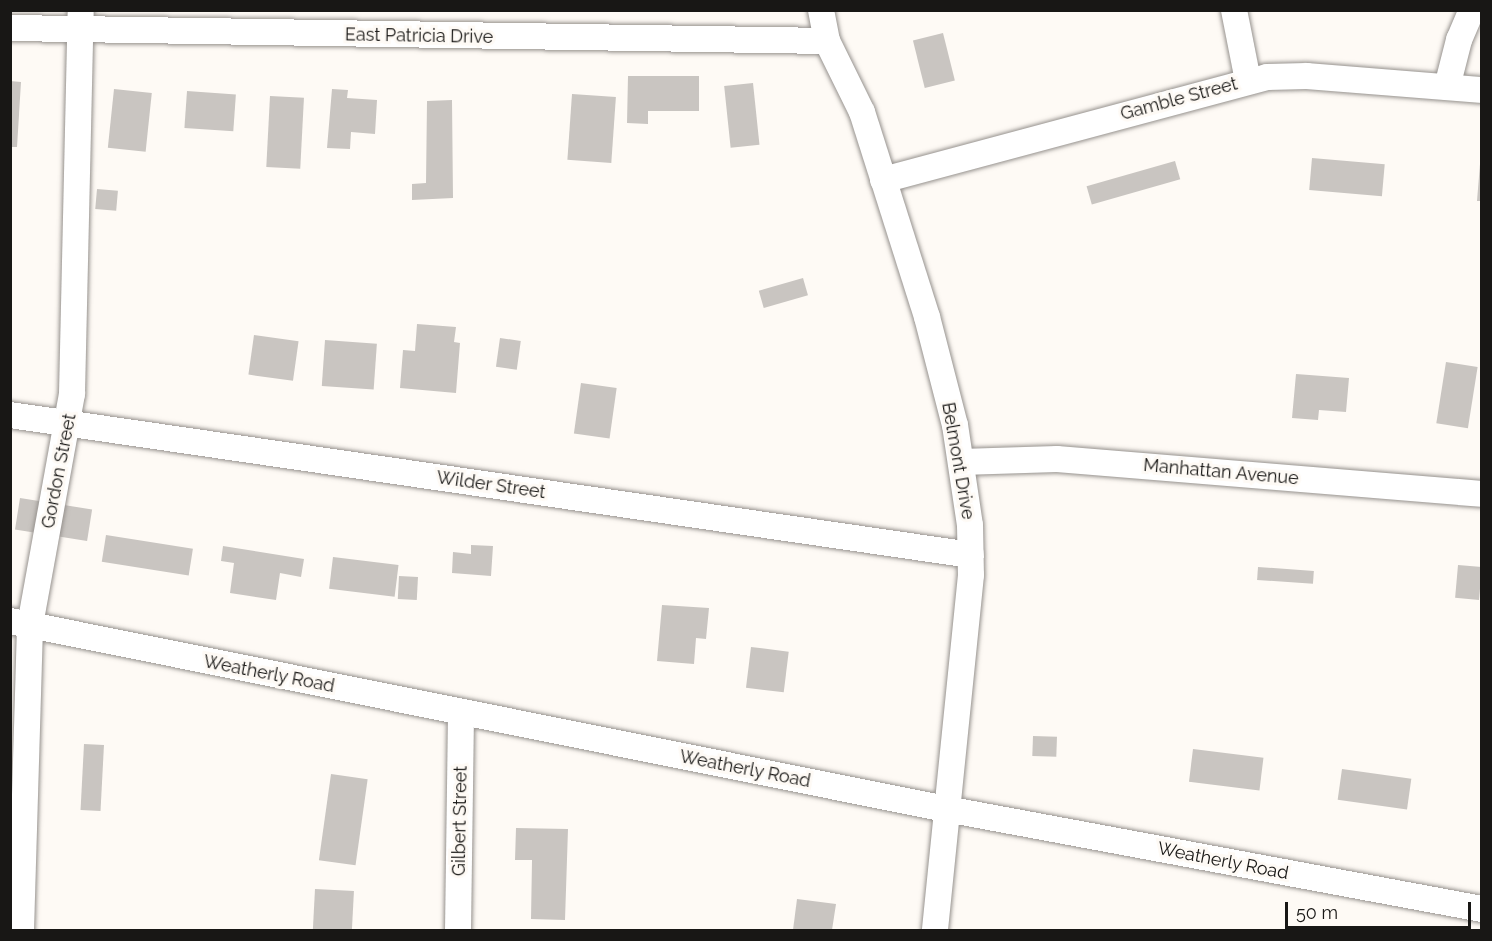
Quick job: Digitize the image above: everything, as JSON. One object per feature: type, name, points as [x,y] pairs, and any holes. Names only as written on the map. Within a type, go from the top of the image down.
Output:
[{"type":"street","name":"Belmont Drive","points":[[821,10],[827,41],[862,112],[927,317],[961,462],[971,555],[934,930]]},
{"type":"street","points":[[1234,10],[1248,81]]},
{"type":"street","points":[[1447,87],[1472,10]]},
{"type":"street","name":"East Patricia Drive","points":[[10,28],[80,20],[827,41]]},
{"type":"street","name":"Gordon Street","points":[[21,930],[20,623],[69,425],[80,20]]},
{"type":"street","name":"Gamble Street","points":[[883,180],[1248,81],[1307,76],[1482,90]]},
{"type":"street","name":"Wilder Street","points":[[10,415],[971,555]]},
{"type":"street","name":"Manhattan Avenue","points":[[961,462],[1056,459],[1482,494]]},
{"type":"street","name":"Weatherly Road","points":[[20,623],[946,809],[1482,909]]},
{"type":"street","name":"Gilbert Street","points":[[458,930],[461,712]]},
{"type":"building","points":[[943,33],[955,81],[925,88],[913,40]]},
{"type":"building","points":[[628,76],[699,76],[699,111],[648,111],[648,124],[627,123]]},
{"type":"building","points":[[10,81],[21,82],[17,147],[10,147]]},
{"type":"building","points":[[753,83],[759,145],[731,148],[724,86]]},
{"type":"building","points":[[114,89],[152,93],[146,152],[108,148]]},
{"type":"building","points":[[332,89],[348,90],[347,98],[377,100],[375,134],[351,132],[350,149],[327,148]]},
{"type":"building","points":[[187,91],[236,94],[233,131],[184,128]]},
{"type":"building","points":[[572,94],[616,97],[611,163],[567,160]]},
{"type":"building","points":[[270,96],[304,98],[300,169],[266,167]]},
{"type":"building","points":[[452,100],[453,198],[412,200],[412,184],[426,183],[427,101]]},
{"type":"building","points":[[1312,158],[1385,164],[1382,196],[1309,190]]},
{"type":"building","points":[[1175,161],[1180,179],[1092,205],[1087,186]]},
{"type":"building","points":[[1480,164],[1482,164],[1482,201],[1477,201]]},
{"type":"building","points":[[97,189],[118,191],[116,211],[95,209]]},
{"type":"building","points":[[803,278],[808,295],[764,308],[759,291]]},
{"type":"building","points":[[417,324],[456,327],[454,342],[460,343],[456,393],[400,388],[403,350],[415,351]]},
{"type":"building","points":[[254,335],[299,341],[293,381],[248,375]]},
{"type":"building","points":[[500,338],[521,341],[517,370],[496,367]]},
{"type":"building","points":[[325,340],[377,344],[374,390],[322,386]]},
{"type":"building","points":[[1446,362],[1478,367],[1468,428],[1436,423]]},
{"type":"building","points":[[1296,374],[1349,378],[1346,412],[1319,410],[1318,420],[1292,418]]},
{"type":"building","points":[[581,383],[617,388],[610,439],[574,434]]},
{"type":"building","points":[[20,498],[92,509],[87,541],[15,530]]},
{"type":"building","points":[[106,535],[193,549],[189,575],[102,562]]},
{"type":"building","points":[[471,545],[493,546],[491,576],[452,573],[453,552],[471,554]]},
{"type":"building","points":[[223,546],[304,559],[301,577],[280,573],[276,600],[230,593],[234,563],[221,561]]},
{"type":"building","points":[[333,557],[399,565],[395,597],[329,589]]},
{"type":"building","points":[[1458,565],[1482,567],[1479,600],[1455,598]]},
{"type":"building","points":[[1258,567],[1314,571],[1313,584],[1257,580]]},
{"type":"building","points":[[399,576],[418,577],[417,600],[398,599]]},
{"type":"building","points":[[662,605],[709,608],[706,639],[696,638],[694,664],[657,661]]},
{"type":"building","points":[[751,647],[789,652],[784,692],[746,688]]},
{"type":"building","points":[[1033,736],[1057,737],[1056,757],[1032,756]]},
{"type":"building","points":[[84,744],[104,745],[101,811],[81,810]]},
{"type":"building","points":[[1193,749],[1263,758],[1259,790],[1189,782]]},
{"type":"building","points":[[1342,769],[1411,779],[1407,809],[1338,800]]},
{"type":"building","points":[[331,774],[368,779],[356,865],[319,860]]},
{"type":"building","points":[[516,828],[568,829],[565,920],[531,919],[532,860],[515,860]]},
{"type":"building","points":[[315,889],[354,891],[352,930],[313,930]]},
{"type":"building","points":[[797,899],[836,904],[832,930],[793,930]]}]
